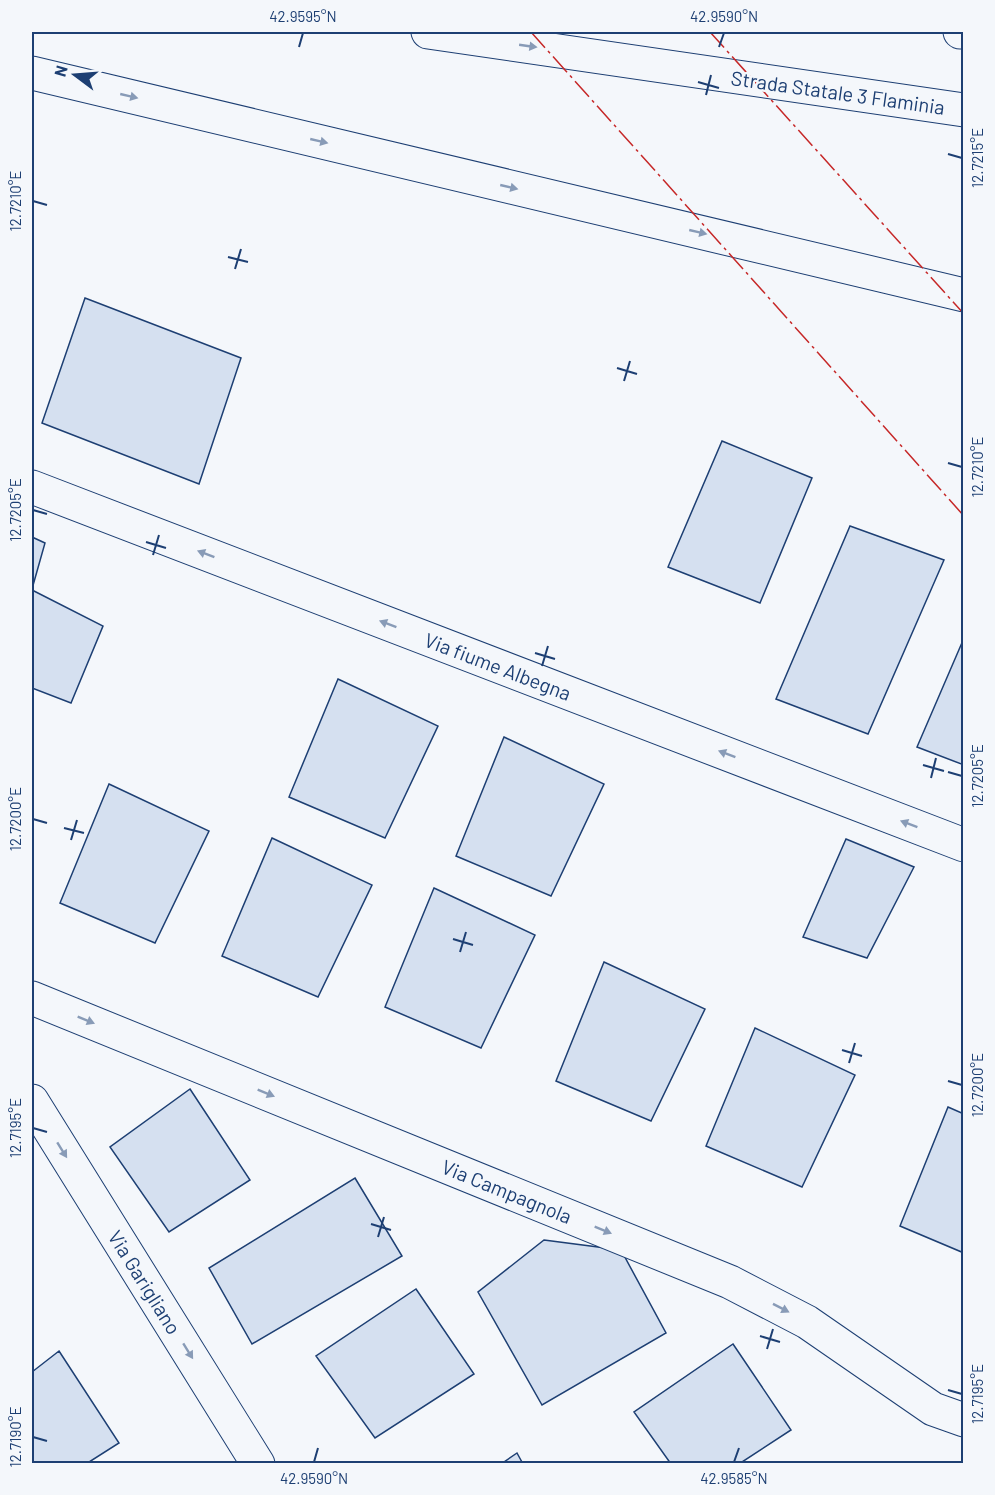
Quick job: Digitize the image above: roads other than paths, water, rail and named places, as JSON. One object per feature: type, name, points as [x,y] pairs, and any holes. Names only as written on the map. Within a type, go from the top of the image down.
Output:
[{"type":"main road","name":"Strada Statale 3 Flaminia","points":[[428,32],[963,110]]},
{"type":"main road","points":[[32,73],[963,295]]},
{"type":"main road","name":"Via fiume Albegna","points":[[32,487],[963,845]]},
{"type":"main road","name":"Via Campagnola","points":[[32,998],[730,1282],[807,1322],[933,1408],[963,1420]]},
{"type":"main road","name":"Via Garigliano","points":[[32,1101],[258,1464]]}]
